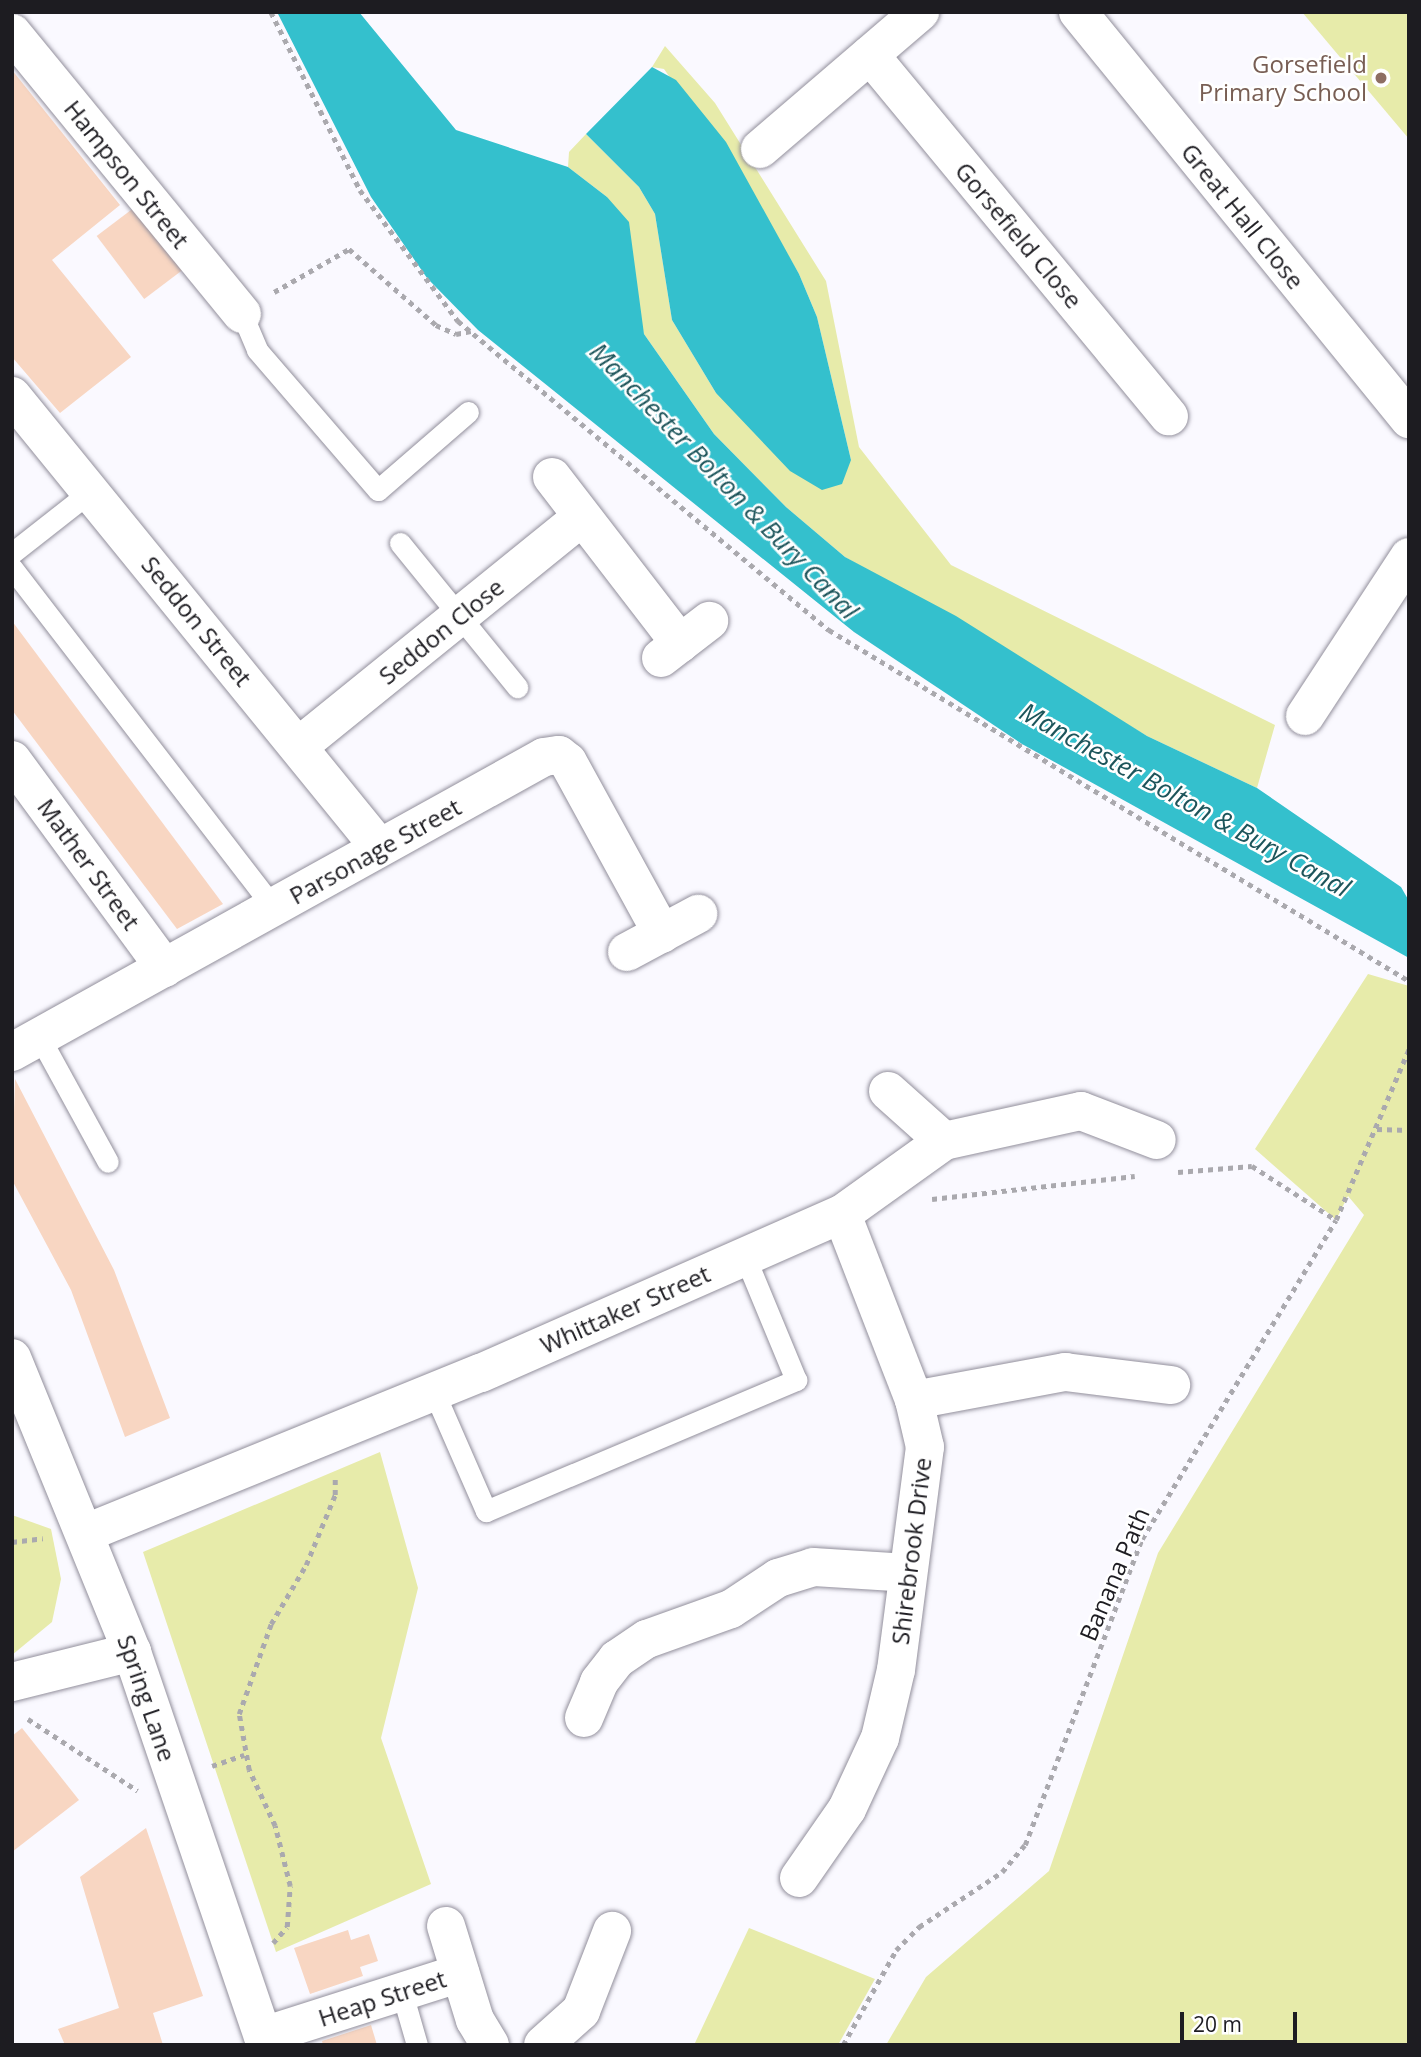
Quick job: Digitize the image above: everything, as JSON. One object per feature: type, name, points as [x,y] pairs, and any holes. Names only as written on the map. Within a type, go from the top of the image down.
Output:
[{"type":"street","points":[[760,149],[920,12]]},
{"type":"street","name":"Great Hall Close","points":[[1078,12],[1409,419]]},
{"type":"street","name":"Hampson Street","points":[[12,33],[242,314]]},
{"type":"street","name":"Gorsefield Close","points":[[870,55],[1169,416]]},
{"type":"street","name":"Seddon Street","points":[[12,396],[379,847]]},
{"type":"street","points":[[552,477],[683,641]]},
{"type":"street","name":"Seddon Close","points":[[299,746],[582,517]]},
{"type":"street","points":[[1305,716],[1409,557]]},
{"type":"street","name":"Parsonage Street","points":[[26,1045],[544,757],[559,755],[568,762],[662,934]]},
{"type":"street","name":"Mather Street","points":[[12,760],[165,968]]},
{"type":"street","points":[[627,953],[698,915]]},
{"type":"street","points":[[888,1091],[944,1141]]},
{"type":"street","name":"Whittaker Street","points":[[86,1533],[434,1392],[842,1214],[884,1181],[944,1141],[1081,1111],[1163,1156]]},
{"type":"street","name":"Shirebrook Drive","points":[[799,1878],[847,1808],[880,1738],[896,1670],[925,1447],[914,1400],[842,1214]]},
{"type":"street","name":"Spring Lane","points":[[12,1358],[86,1533],[132,1652],[265,2040]]},
{"type":"street","points":[[914,1400],[1065,1373],[1171,1385]]},
{"type":"street","points":[[584,1718],[599,1682],[617,1658],[647,1639],[731,1609],[778,1578],[813,1567],[908,1573]]},
{"type":"street","points":[[16,1696],[132,1652]]},
{"type":"street","name":"Heap Street","points":[[446,1926],[475,2020],[490,2045]]},
{"type":"street","points":[[543,2045],[581,2011],[612,1931]]},
{"type":"street","name":"Heap Street","points":[[265,2040],[460,1973]]},
{"type":"lane","points":[[242,314],[257,350],[377,490],[468,412]]},
{"type":"lane","points":[[12,554],[91,491]]},
{"type":"lane","points":[[400,543],[517,687]]},
{"type":"lane","points":[[12,568],[274,908]]},
{"type":"lane","points":[[26,1045],[108,1162]]},
{"type":"lane","points":[[434,1392],[485,1511],[796,1380],[745,1256]]},
{"type":"lane","points":[[402,1993],[418,2045]]},
{"type":"path","points":[[271,12],[360,190],[422,279],[471,331],[829,630],[1409,981]]},
{"type":"path","points":[[242,314],[331,254],[349,249],[436,325],[456,334],[471,331]]},
{"type":"path","name":"Banana Path","points":[[843,2045],[895,1950],[919,1927],[1002,1872],[1025,1845],[1142,1539],[1336,1220],[1409,1049]]},
{"type":"path","points":[[1377,1129],[1409,1130]]},
{"type":"path","points":[[1163,1156],[1252,1166],[1336,1220]]},
{"type":"path","points":[[884,1181],[916,1202],[1142,1175]]},
{"type":"path","points":[[239,1967],[264,1953],[287,1927],[290,1886],[275,1826],[244,1755],[239,1714],[271,1624],[306,1565],[335,1495],[338,1429]]},
{"type":"path","points":[[16,1696],[139,1791]]},
{"type":"path","points":[[207,1767],[244,1755]]},
{"type":"green space","name":"Gorsefield Primary School","points":[[1302,12],[1409,12],[1409,139]]},
{"type":"green space","points":[[665,46],[715,103],[826,281],[859,447],[951,565],[1275,725],[1257,788],[1147,736],[845,557],[786,507],[714,434],[644,334],[607,197],[568,167],[569,152],[586,134],[639,187],[655,214],[672,320],[716,393],[851,460],[817,317],[799,274],[763,212],[664,69],[652,67]]},
{"type":"green space","points":[[1368,974],[1409,986],[1409,2045],[886,2045],[926,1977],[1049,1871],[1158,1553],[1364,1215],[1348,1196],[1336,1220],[1255,1149]]},
{"type":"green space","points":[[380,1452],[418,1588],[381,1738],[431,1884],[276,1952],[143,1552]]},
{"type":"green space","points":[[12,1515],[51,1529],[61,1579],[52,1622],[12,1655]]},
{"type":"green space","points":[[749,1928],[875,1979],[838,2045],[694,2045]]},
{"type":"water","name":"Manchester Bolton & Bury Canal","points":[[277,12],[359,12],[456,130],[568,167],[607,197],[629,222],[644,334],[714,434],[786,507],[845,557],[956,616],[1147,736],[1257,788],[1401,887],[1409,901],[1409,958],[1022,744],[854,632],[478,330],[427,278],[371,197]]},
{"type":"water","points":[[652,67],[676,80],[726,142],[799,274],[817,317],[851,460],[842,484],[822,490],[790,471],[716,393],[672,320],[655,214],[639,187],[586,134]]},
{"type":"building","points":[[12,70],[120,205],[52,260],[131,357],[60,413],[12,357]]},
{"type":"building","points":[[135,207],[183,270],[144,299],[97,236]]},
{"type":"building","points":[[12,621],[223,904],[177,929],[12,710]]},
{"type":"building","points":[[15,1079],[114,1270],[170,1418],[125,1437],[71,1290],[12,1180]]},
{"type":"building","points":[[22,1728],[79,1800],[12,1852],[12,1736]]},
{"type":"building","points":[[146,1828],[203,1996],[153,2013],[163,2045],[65,2045],[58,2029],[119,2008],[80,1877]]},
{"type":"building","points":[[348,1930],[351,1940],[369,1934],[378,1961],[360,1967],[363,1976],[310,1994],[294,1948]]},
{"type":"building","points":[[371,2025],[377,2045],[323,2045],[322,2041]]},
{"type":"place","name":"Gorsefield Primary School","points":[[1381,78]]}]
